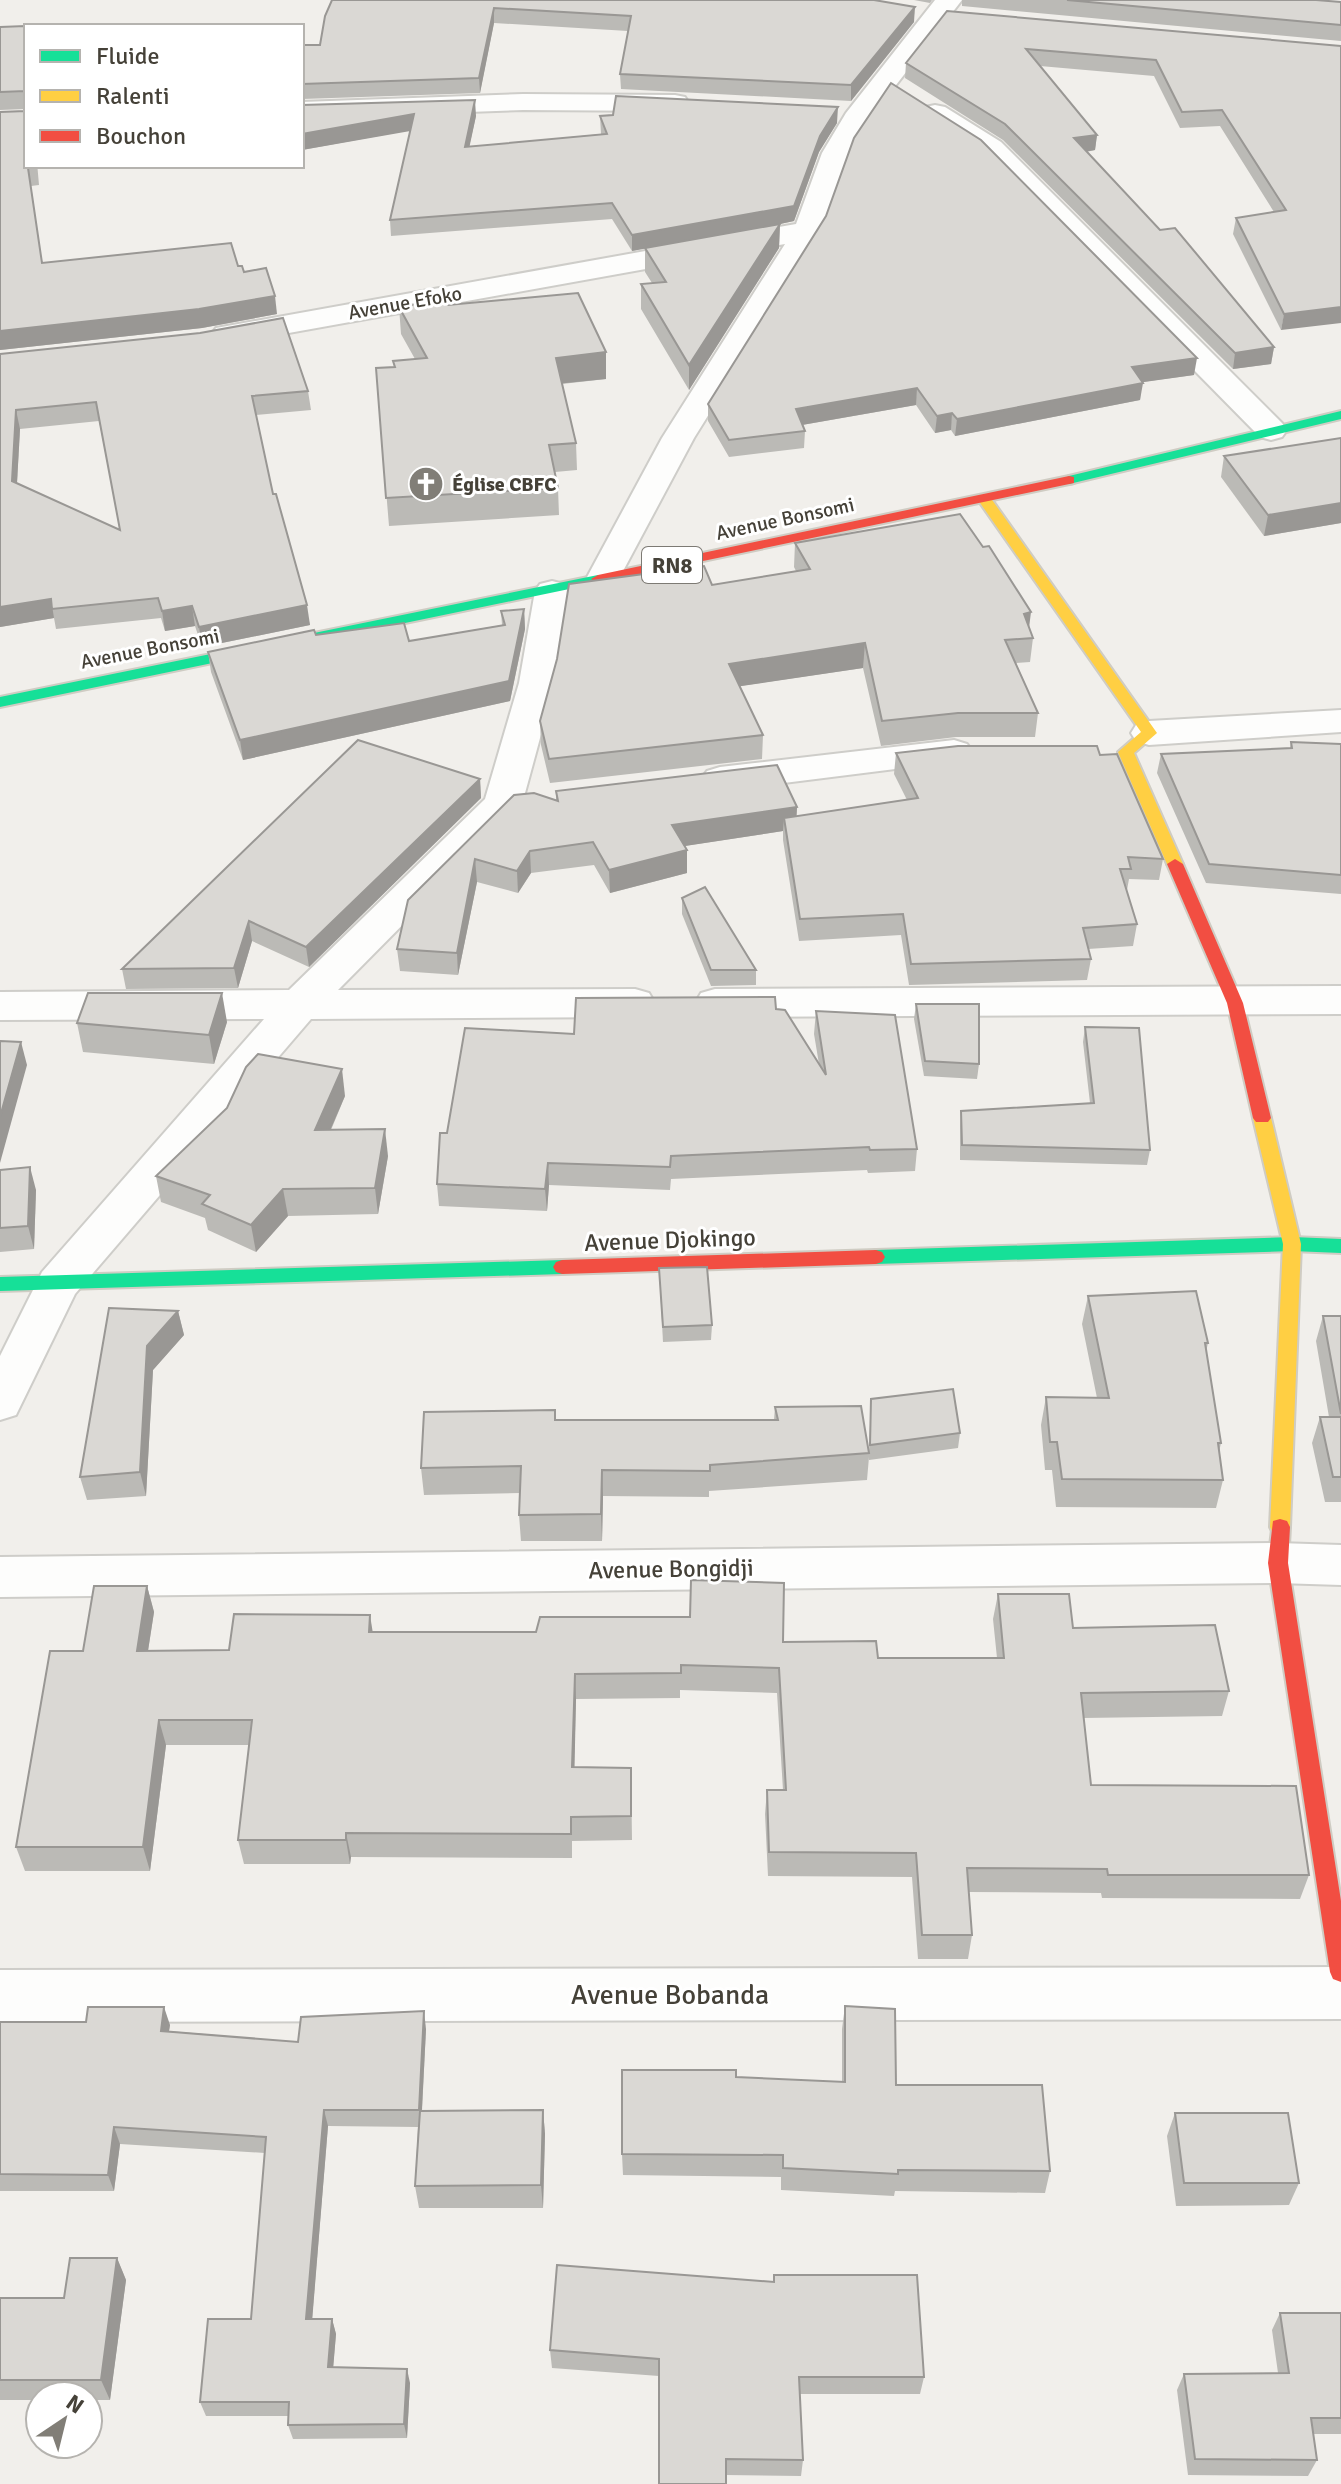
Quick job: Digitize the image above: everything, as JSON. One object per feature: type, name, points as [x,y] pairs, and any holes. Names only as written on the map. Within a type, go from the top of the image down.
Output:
[{"type":"street","points":[[603,579],[678,438],[808,231],[836,153],[860,113],[945,7]]},
{"type":"street","points":[[909,10],[945,7],[971,18]]},
{"type":"street","points":[[886,81],[991,148],[1271,430]]},
{"type":"street","points":[[304,110],[623,100],[702,105]]},
{"type":"street","points":[[828,111],[860,113]]},
{"type":"street","name":"Avenue Efoko","points":[[202,340],[808,231]]},
{"type":"street","name":"Avenue Bonsomi","points":[[0,702],[985,500],[1341,415]]},
{"type":"street","points":[[985,500],[1123,746],[1235,1003],[1292,1244],[1278,1563],[1341,1972]]},
{"type":"street","points":[[0,1402],[58,1284],[302,1002],[519,803],[552,591]]},
{"type":"street","points":[[1123,746],[1341,721]]},
{"type":"street","points":[[691,783],[956,752],[987,752]]},
{"type":"street","points":[[0,1006],[302,1002],[1235,1003],[1341,1000]]},
{"type":"street","name":"Avenue Djokingo","points":[[0,1284],[1292,1244],[1341,1246]]},
{"type":"street","name":"Avenue Bongidji","points":[[0,1577],[1278,1563],[1341,1565]]},
{"type":"street","name":"Avenue Bobanda","points":[[0,1996],[1341,1993]]},
{"type":"building","points":[[332,0],[874,0],[915,7],[851,85],[620,74],[631,16],[494,8],[479,78],[304,84],[304,45],[320,45],[325,16]]},
{"type":"building","points":[[1067,0],[1341,2],[1341,25]]},
{"type":"building","points":[[947,11],[1341,46],[1341,307],[1284,314],[1236,218],[1286,210],[1222,110],[1182,112],[1156,60],[1026,49],[1097,135],[1074,138],[1160,230],[1175,228],[1274,347],[1235,353],[1005,124],[906,63]]},
{"type":"building","points":[[24,26],[24,91],[0,92],[0,27]]},
{"type":"building","points":[[891,83],[981,140],[1197,358],[1132,367],[1143,383],[957,419],[952,413],[937,416],[917,388],[796,409],[805,431],[729,440],[708,404],[826,216],[854,138]]},
{"type":"building","points":[[616,96],[838,107],[820,136],[794,206],[632,235],[612,203],[390,220],[414,114],[304,134],[304,105],[475,100],[465,147],[607,134],[600,116],[613,115]]},
{"type":"building","points":[[24,111],[24,168],[28,168],[42,263],[231,243],[238,266],[242,266],[244,272],[266,268],[275,296],[199,309],[0,331],[0,112]]},
{"type":"building","points":[[780,224],[689,365],[641,284],[666,282],[645,248]]},
{"type":"building","points":[[578,293],[606,352],[556,358],[576,443],[549,445],[558,488],[386,498],[376,368],[395,367],[393,361],[427,358],[399,307],[444,299],[448,305]]},
{"type":"building","points":[[283,318],[308,391],[252,396],[273,494],[276,494],[307,605],[199,627],[192,606],[162,611],[158,598],[52,609],[51,599],[0,607],[0,354],[200,333]],"holes":[[[96,402],[120,530],[12,481],[16,410]]]},
{"type":"building","points":[[1341,438],[1341,503],[1268,515],[1224,456]]},
{"type":"building","points":[[960,514],[983,547],[989,546],[1031,612],[1024,614],[1033,638],[1005,640],[1038,713],[958,713],[882,721],[865,643],[729,664],[763,735],[549,759],[540,721],[557,659],[569,584],[704,566],[712,585],[810,569],[795,543]]},
{"type":"building","points":[[524,609],[509,681],[240,740],[208,652],[314,630],[316,635],[404,623],[409,641],[505,625],[501,611]]},
{"type":"building","points":[[358,740],[480,779],[306,947],[249,921],[234,968],[122,969]]},
{"type":"building","points":[[1291,742],[1341,744],[1341,875],[1209,864],[1161,754],[1292,748]]},
{"type":"building","points":[[958,746],[1097,746],[1100,755],[1117,754],[1163,859],[1128,857],[1131,869],[1120,869],[1137,924],[1083,928],[1091,959],[911,964],[903,914],[800,919],[784,818],[918,798],[896,753]]},
{"type":"building","points":[[777,765],[797,807],[672,825],[687,850],[609,870],[593,842],[530,851],[517,871],[475,859],[457,953],[397,949],[408,900],[514,795],[534,793],[558,801],[556,791]]},
{"type":"building","points":[[705,887],[756,970],[711,970],[682,898]]},
{"type":"building","points":[[88,993],[222,993],[209,1035],[77,1023]]},
{"type":"building","points":[[775,997],[776,1009],[785,1010],[826,1075],[816,1011],[895,1015],[917,1149],[870,1150],[869,1147],[671,1156],[670,1167],[548,1163],[545,1189],[437,1184],[440,1133],[447,1133],[465,1028],[574,1034],[576,998]]},
{"type":"building","points":[[916,1004],[979,1004],[979,1064],[925,1061]]},
{"type":"building","points":[[1085,1027],[1139,1028],[1150,1150],[962,1145],[961,1111],[1094,1103]]},
{"type":"building","points":[[0,1041],[21,1042],[0,1117]]},
{"type":"building","points":[[258,1054],[342,1069],[315,1130],[385,1129],[375,1188],[283,1189],[251,1225],[202,1204],[210,1195],[156,1176],[227,1108],[246,1067]]},
{"type":"building","points":[[30,1167],[28,1226],[0,1228],[0,1170]]},
{"type":"building","points":[[707,1267],[712,1325],[663,1327],[659,1268]]},
{"type":"building","points":[[1196,1291],[1208,1343],[1205,1343],[1221,1443],[1218,1443],[1223,1480],[1062,1479],[1057,1442],[1050,1442],[1046,1397],[1109,1398],[1088,1296]]},
{"type":"building","points":[[109,1308],[178,1311],[147,1346],[140,1472],[80,1477]]},
{"type":"building","points":[[1323,1316],[1341,1316],[1341,1414]]},
{"type":"building","points":[[953,1389],[960,1433],[870,1445],[871,1399]]},
{"type":"building","points":[[861,1406],[869,1453],[710,1465],[710,1471],[602,1470],[601,1514],[519,1515],[521,1466],[421,1468],[424,1412],[555,1410],[555,1420],[778,1420],[775,1407]]},
{"type":"building","points":[[1320,1417],[1341,1417],[1341,1477],[1333,1477]]},
{"type":"building","points":[[691,1580],[784,1583],[783,1642],[876,1641],[878,1658],[1004,1658],[998,1594],[1069,1594],[1073,1628],[1215,1625],[1229,1691],[1081,1693],[1091,1785],[1296,1786],[1309,1875],[1108,1875],[1107,1869],[967,1868],[972,1935],[922,1935],[916,1853],[769,1852],[767,1790],[786,1790],[779,1668],[681,1665],[681,1673],[575,1674],[572,1767],[631,1768],[631,1816],[571,1817],[571,1834],[346,1833],[346,1840],[238,1840],[252,1720],[159,1720],[143,1847],[16,1847],[50,1651],[83,1651],[94,1586],[147,1586],[137,1651],[229,1650],[234,1614],[370,1615],[369,1632],[536,1632],[540,1617],[690,1617]]},
{"type":"building","points":[[845,2006],[895,2009],[896,2085],[1042,2085],[1050,2171],[898,2170],[898,2174],[783,2168],[783,2155],[622,2154],[622,2070],[736,2070],[736,2077],[845,2082]]},
{"type":"building","points":[[88,2007],[164,2007],[161,2031],[298,2042],[301,2017],[424,2011],[419,2110],[324,2110],[306,2319],[332,2319],[328,2367],[407,2369],[404,2424],[288,2425],[289,2402],[200,2402],[208,2319],[251,2319],[266,2137],[114,2127],[108,2175],[0,2174],[0,2022],[86,2022]]},
{"type":"building","points":[[543,2110],[541,2185],[415,2186],[420,2111]]},
{"type":"building","points":[[1175,2113],[1288,2113],[1299,2183],[1184,2183]]},
{"type":"building","points":[[70,2258],[117,2258],[101,2380],[0,2380],[0,2298],[64,2298]]},
{"type":"building","points":[[557,2265],[774,2282],[774,2275],[917,2275],[924,2377],[799,2377],[803,2460],[726,2459],[726,2484],[659,2484],[659,2359],[550,2350]]},
{"type":"building","points":[[1280,2313],[1341,2313],[1341,2418],[1311,2418],[1317,2460],[1195,2459],[1184,2374],[1289,2373]]},
{"type":"traffic: fast","points":[[1069,480],[1341,415]]},
{"type":"traffic: fast","points":[[0,702],[598,579]]},
{"type":"traffic: fast","points":[[876,1257],[1292,1244],[1341,1246]]},
{"type":"traffic: fast","points":[[0,1284],[562,1267]]},
{"type":"traffic: slow","points":[[985,500],[1149,733],[1126,752],[1175,864]]},
{"type":"traffic: slow","points":[[1262,1118],[1292,1244],[1280,1527]]},
{"type":"traffic: jam","points":[[598,579],[1069,480]]},
{"type":"traffic: jam","points":[[1175,864],[1235,1003],[1262,1118]]},
{"type":"traffic: jam","points":[[562,1267],[876,1257]]},
{"type":"traffic: jam","points":[[1280,1527],[1278,1563],[1341,1972]]},
{"type":"place","name":"Église CBFC","points":[[426,484]]}]
